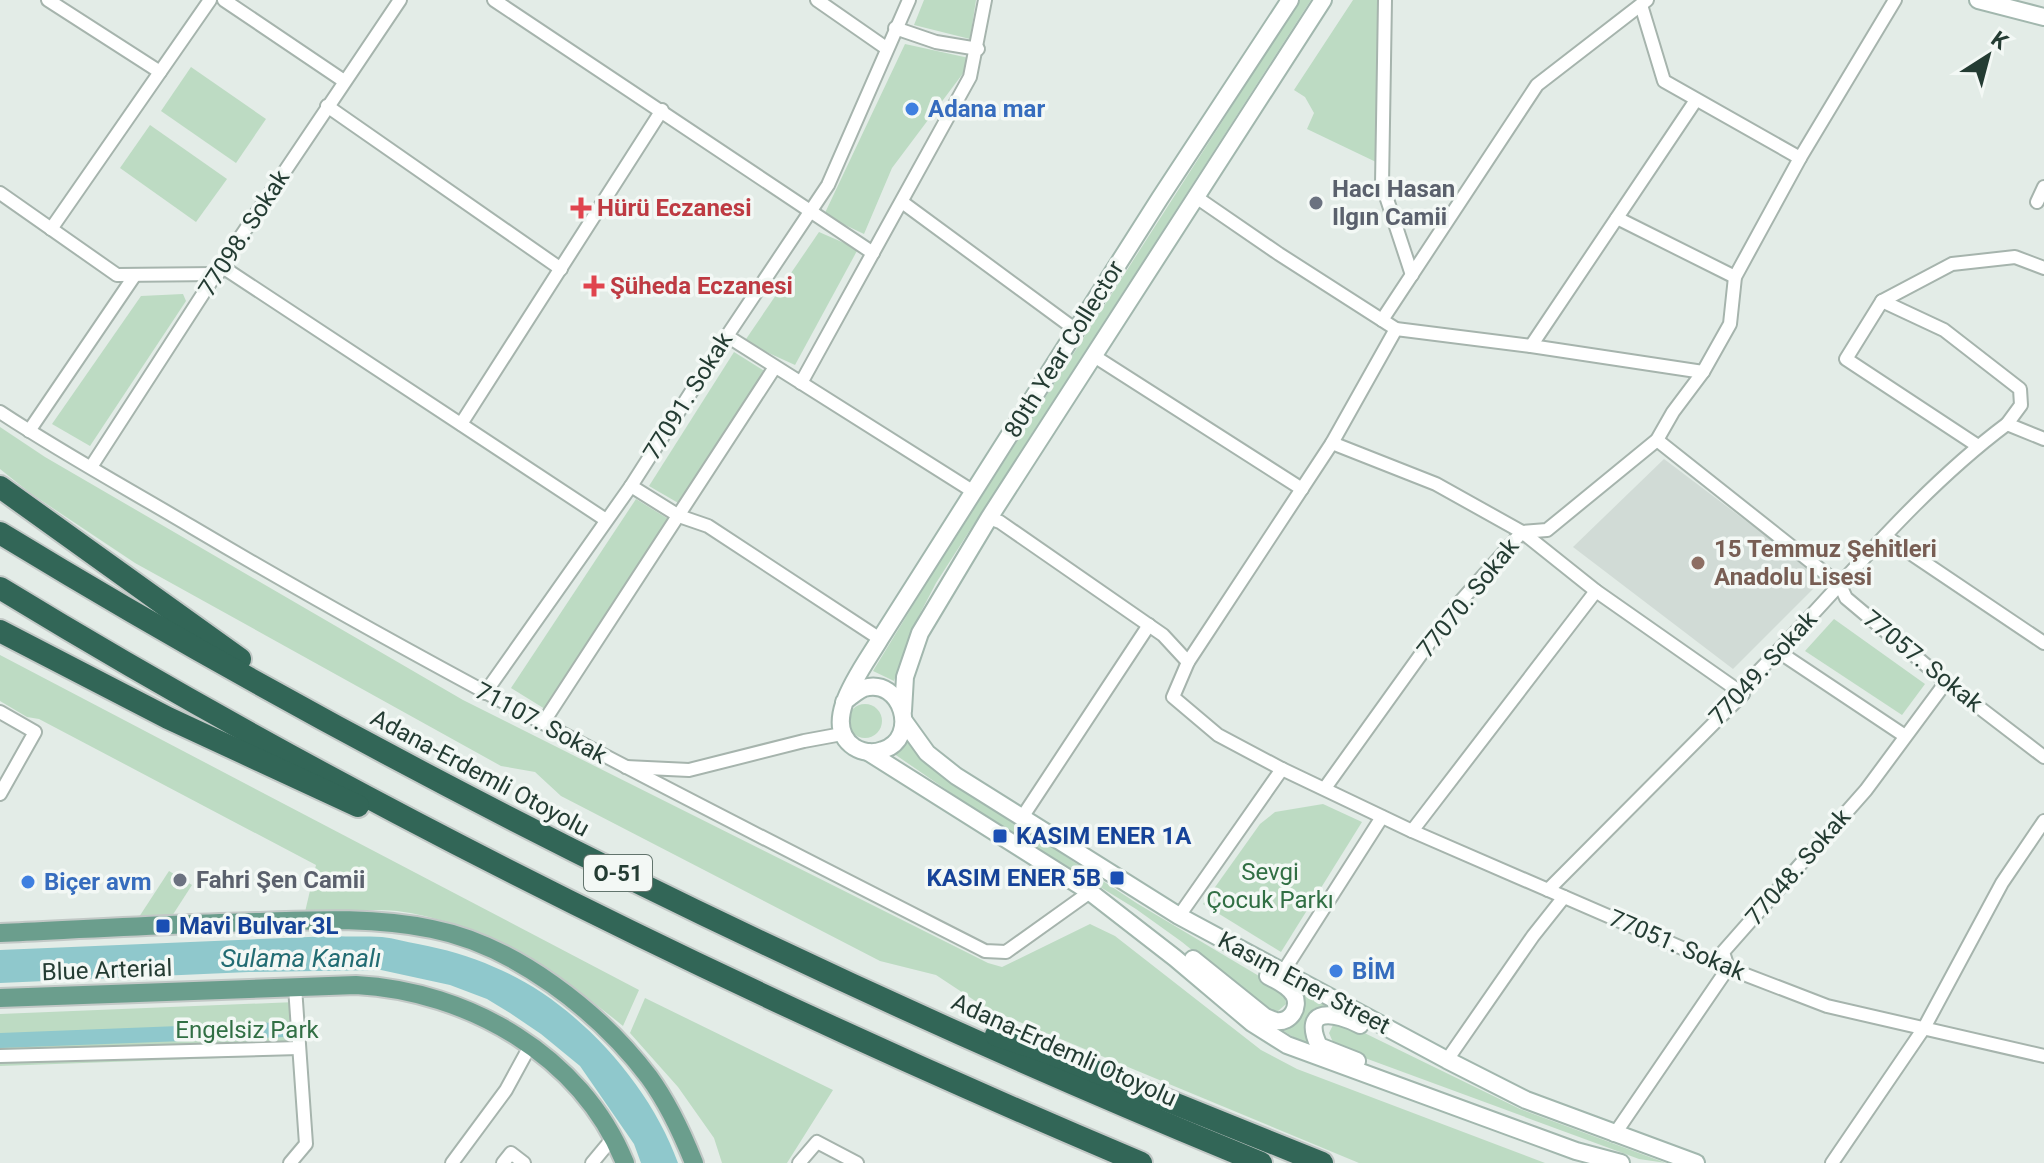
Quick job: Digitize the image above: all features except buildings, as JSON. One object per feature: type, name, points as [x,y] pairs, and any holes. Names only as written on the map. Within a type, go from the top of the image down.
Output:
[{"type":"highway","points":[[0,487],[321,719]]},
{"type":"highway","name":"Adana-Erdemli Otoyolu","points":[[0,533],[126,610],[536,834],[871,993],[1261,1163]]},
{"type":"highway","name":"O-51","points":[[0,588],[116,659],[506,872],[764,997],[1141,1163]]},
{"type":"highway","points":[[0,631],[168,718],[506,872]]},
{"type":"highway","points":[[871,993],[1052,1054],[1322,1163]]},
{"type":"main road","name":"80th Year Collector","points":[[844,702],[880,639],[1076,330],[1290,0]]},
{"type":"main road","name":"80th Year Collector","points":[[904,716],[905,677],[920,633],[989,518],[1323,0]]},
{"type":"main road","points":[[1978,0],[2030,6],[2044,17]]},
{"type":"main road","points":[[861,689],[881,689],[891,693],[904,716],[897,741],[889,748],[868,752],[857,749],[842,734],[840,712],[844,702],[861,689]]},
{"type":"main road","name":"Kasım Ener Street","points":[[904,716],[927,753],[956,776],[1179,916],[1526,1100],[1696,1163]]},
{"type":"main road","name":"Kasım Ener Street","points":[[868,752],[1090,892],[1252,1023],[1287,1045],[1576,1151],[1618,1162]]},
{"type":"main road","points":[[1068,878],[1096,887],[1181,949],[1264,1016],[1284,1021],[1293,1014],[1297,1004],[1286,986],[1110,881],[1081,856]]},
{"type":"main road","name":"Blue Arterial","points":[[0,933],[308,920],[385,921],[435,929],[493,950],[559,987],[615,1038],[649,1078],[678,1125],[694,1163]]},
{"type":"main road","name":"Blue Arterial","points":[[0,998],[295,987],[386,986],[421,993],[450,1001],[485,1017],[559,1069],[582,1095],[625,1163]]},
{"type":"main road","points":[[1614,1135],[1599,1138],[1518,1106],[1349,1019],[1331,1013],[1322,1016],[1314,1025],[1319,1046],[1596,1149],[1618,1162]]},
{"type":"street","points":[[48,0],[160,72]]},
{"type":"street","points":[[51,229],[210,0]]},
{"type":"street","points":[[224,0],[344,81]]},
{"type":"street","name":"77098. Sokak","points":[[91,467],[400,0]]},
{"type":"street","points":[[494,0],[873,253]]},
{"type":"street","points":[[817,0],[886,48]]},
{"type":"street","name":"77091. Sokak","points":[[485,693],[631,486],[828,185],[909,0]]},
{"type":"street","points":[[801,383],[970,77],[978,49],[985,0]]},
{"type":"street","points":[[1385,0],[1382,184],[1412,275]]},
{"type":"street","points":[[1617,218],[1735,277],[1800,158],[1895,0]]},
{"type":"street","points":[[1382,320],[1537,85],[1644,3],[1664,81],[1800,158]]},
{"type":"street","points":[[895,28],[936,42],[978,49]]},
{"type":"street","points":[[1531,346],[1696,100]]},
{"type":"street","points":[[327,106],[561,269]]},
{"type":"street","points":[[461,424],[662,110]]},
{"type":"street","points":[[2037,202],[2044,187]]},
{"type":"street","points":[[0,193],[117,275],[219,270],[606,520]]},
{"type":"street","points":[[1196,197],[1396,329],[1703,372]]},
{"type":"street","points":[[902,202],[1076,330]]},
{"type":"street","points":[[1978,446],[1846,359],[1882,301],[1952,264],[2015,257],[2044,268]]},
{"type":"street","points":[[29,431],[135,275]]},
{"type":"street","name":"77070. Sokak","points":[[1325,788],[1452,611],[1522,532],[1547,530],[1657,440],[1673,412],[1703,372],[1730,324],[1735,277]]},
{"type":"street","points":[[1882,301],[1944,330],[2020,389],[2021,405],[2007,424],[2044,439]]},
{"type":"street","points":[[989,518],[1000,522],[1163,635],[1188,662],[1332,443],[1396,329]]},
{"type":"street","points":[[727,336],[974,492]]},
{"type":"street","points":[[1094,356],[1302,489]]},
{"type":"street","points":[[543,723],[775,367]]},
{"type":"street","name":"71107. Sokak","points":[[0,412],[290,585],[485,693],[621,766],[985,951],[1006,952],[1090,892]]},
{"type":"street","name":"77049. Sokak","points":[[1548,890],[1743,694],[1745,685],[1885,536],[1978,446],[2007,424]]},
{"type":"street","name":"77057. Sokak","points":[[1657,440],[1840,585],[1846,598],[1946,682],[2044,757]]},
{"type":"street","points":[[1332,443],[1436,484],[1522,532],[1596,591],[1743,694]]},
{"type":"street","points":[[631,486],[679,516],[708,526],[880,639]]},
{"type":"street","points":[[1885,536],[2044,643]]},
{"type":"street","points":[[1412,831],[1596,591]]},
{"type":"street","points":[[1021,819],[1149,625]]},
{"type":"street","points":[[1779,652],[1905,736]]},
{"type":"street","name":"77051. Sokak","points":[[1188,662],[1173,697],[1218,735],[1412,831],[1728,968],[1827,1006],[2044,1056]]},
{"type":"street","name":"77048. Sokak","points":[[1614,1135],[1728,968],[1723,952],[1866,790],[1946,682]]},
{"type":"street","points":[[0,712],[35,732],[0,794]]},
{"type":"street","points":[[621,766],[689,770],[842,734]]},
{"type":"street","points":[[1179,916],[1282,769]]},
{"type":"street","points":[[1283,972],[1382,817]]},
{"type":"street","points":[[1832,1163],[1924,1028],[2002,883],[2044,821]]},
{"type":"street","points":[[1447,1060],[1533,936],[1564,897]]},
{"type":"street","points":[[290,1163],[306,1144],[295,987]]},
{"type":"street","points":[[452,1163],[506,1090],[530,1046]]},
{"type":"street","points":[[0,1056],[299,1048]]},
{"type":"street","points":[[592,1163],[612,1139]]},
{"type":"street","points":[[799,1163],[817,1142],[857,1163]]},
{"type":"street","points":[[503,1163],[511,1153],[524,1163]]},
{"type":"shaded area","name":"15 Temmuz Şehitleri Anadolu Lisesi","points":[[1664,459],[1823,579],[1733,669],[1573,547]]},
{"type":"green space","points":[[924,0],[976,0],[970,39],[914,25]]},
{"type":"green space","points":[[1300,0],[1311,0],[936,583],[912,629],[894,681],[873,671],[929,579]]},
{"type":"green space","points":[[1353,0],[1382,0],[1376,162],[1307,129],[1314,113],[1305,97],[1294,90]]},
{"type":"green space","points":[[905,44],[969,58],[964,72],[892,168],[864,234],[824,215]]},
{"type":"green space","points":[[191,67],[266,119],[236,163],[161,111]]},
{"type":"green space","points":[[150,125],[227,179],[196,222],[120,168]]},
{"type":"green space","points":[[819,232],[858,249],[795,365],[744,342]]},
{"type":"green space","points":[[183,294],[186,301],[90,446],[52,424],[141,296]]},
{"type":"green space","points":[[734,352],[766,372],[680,504],[649,486]]},
{"type":"green space","points":[[0,427],[45,457],[463,700],[988,963],[1002,967],[1090,924],[1115,936],[1261,1050],[1297,1069],[1545,1163],[1359,1163],[986,1008],[936,975],[880,961],[561,796],[535,772],[501,766],[135,563],[30,493],[0,469]]},
{"type":"green space","points":[[636,499],[670,520],[545,709],[511,688]]},
{"type":"green space","points":[[1834,619],[1925,684],[1902,715],[1805,651]]},
{"type":"green space","points":[[0,655],[639,990],[623,1026],[572,987],[518,952],[459,926],[397,911],[305,912],[316,865],[0,701]]},
{"type":"green space","points":[[865,704],[877,709],[882,721],[877,733],[865,738],[853,733],[848,721],[853,709]]},
{"type":"green space","points":[[906,736],[953,782],[1138,904],[1284,991],[1286,1004],[1277,1012],[1267,1011],[1136,909],[983,815],[890,751]]},
{"type":"green space","name":"Sevgi Çocuk Parkı","points":[[1323,804],[1362,822],[1281,952],[1203,904],[1260,824],[1275,812]]},
{"type":"green space","points":[[169,871],[192,885],[172,916],[139,917]]},
{"type":"green space","points":[[1297,987],[1331,1007],[1315,1008],[1308,1017],[1305,1030],[1309,1046],[1271,1024],[1301,1015],[1303,1002]]},
{"type":"green space","points":[[645,998],[833,1090],[787,1163],[722,1163],[714,1138],[678,1087],[630,1033]]},
{"type":"green space","name":"Engelsiz Park","points":[[296,1002],[305,1055],[0,1066],[0,1014]]},
{"type":"green space","points":[[1334,1023],[1344,1023],[1520,1109],[1666,1163],[1639,1159],[1335,1047],[1329,1033]]},
{"type":"water","name":"Sulama Kanalı","points":[[333,936],[386,938],[457,953],[494,967],[552,1000],[580,1022],[628,1074],[665,1133],[678,1163],[641,1163],[634,1144],[580,1066],[510,1013],[487,999],[450,985],[381,970],[249,972],[0,983],[0,950]]},
{"type":"water","points":[[285,1022],[286,1037],[0,1048],[0,1033]]},
{"type":"place","name":"Adana mar","points":[[912,109]]},
{"type":"place","name":"Hacı Hasan Ilgın Camii","points":[[1316,203]]},
{"type":"place","name":"Hürü Eczanesi","points":[[581,208]]},
{"type":"place","name":"Şüheda Eczanesi","points":[[594,286]]},
{"type":"place","name":"15 Temmuz Şehitleri Anadolu Lisesi","points":[[1698,563]]},
{"type":"place","name":"KASIM ENER 1A","points":[[1000,836]]},
{"type":"place","name":"KASIM ENER 5B","points":[[1117,878]]},
{"type":"place","name":"Fahri Şen Camii","points":[[180,880]]},
{"type":"place","name":"Biçer avm","points":[[28,882]]},
{"type":"place","name":"Mavi Bulvar 3L","points":[[163,926]]},
{"type":"place","name":"BİM","points":[[1336,971]]}]
